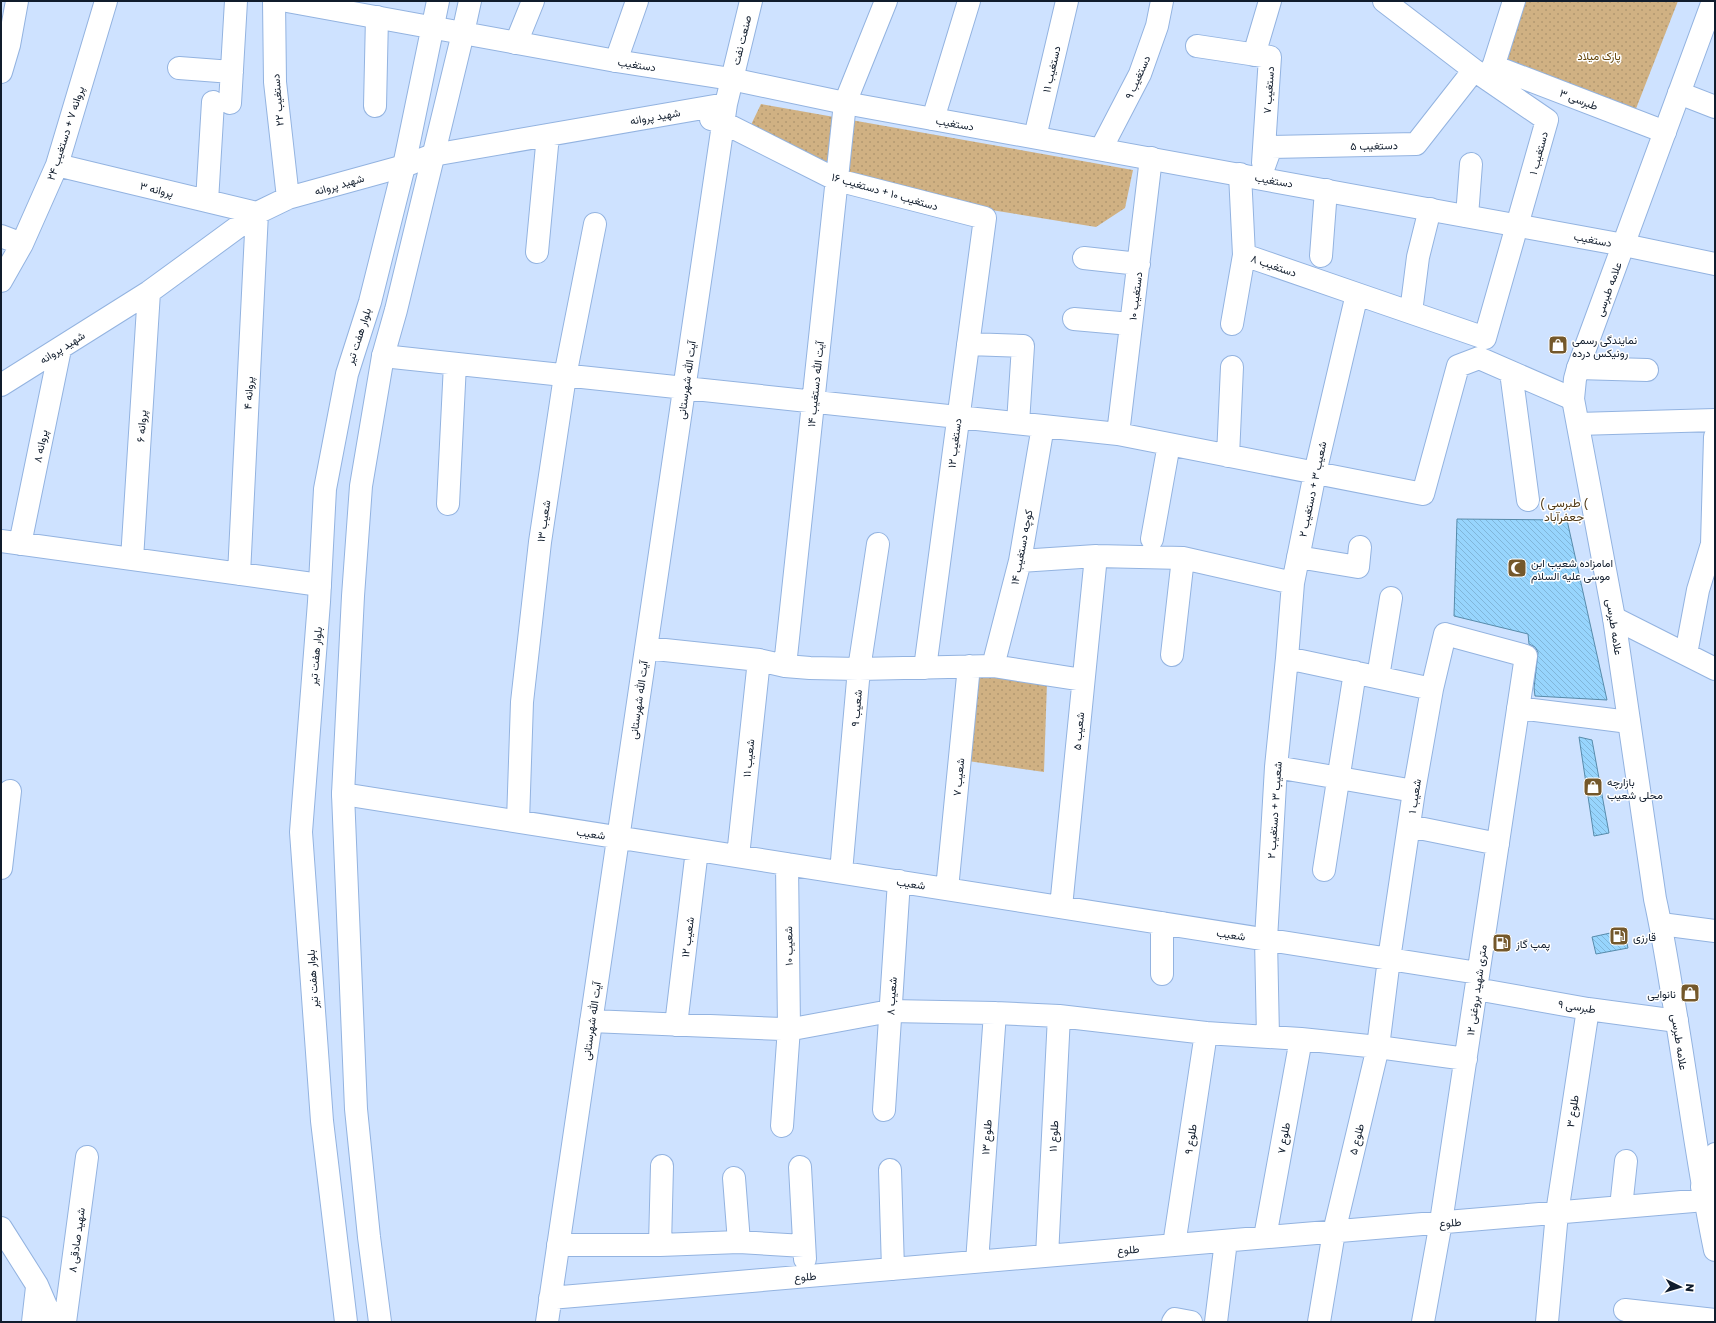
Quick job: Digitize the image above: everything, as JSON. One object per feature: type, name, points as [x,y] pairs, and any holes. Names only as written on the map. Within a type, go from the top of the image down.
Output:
[{"type":"street","points":[[1,72],[9,46],[17,1]]},
{"type":"street","name":"پروانه ۷ + دستغیب ۲۴","points":[[1,281],[22,244],[57,165],[106,1]]},
{"type":"street","points":[[207,201],[222,102],[232,72],[236,1]]},
{"type":"street","name":"دستغیب ۲۲","points":[[274,1],[275,82],[288,198]]},
{"type":"street","name":"دستغیب","points":[[287,1],[340,6],[377,17],[432,28],[616,61],[731,79],[845,103],[1240,174],[1262,175],[1326,190],[1624,245],[1715,264]]},
{"type":"street","name":"بلوار هفت تیر","points":[[346,1322],[322,1121],[301,832],[320,585],[325,489],[346,374],[370,302],[404,166],[438,1]]},
{"type":"street","points":[[380,1322],[369,1237],[356,1109],[343,794],[353,596],[361,486],[383,356],[396,310],[470,1]]},
{"type":"street","points":[[516,43],[532,1]]},
{"type":"street","points":[[616,61],[637,1]]},
{"type":"street","name":"صنعت نفت","points":[[731,79],[752,1]]},
{"type":"street","name":"آیت الله دستغیب ۱۴","points":[[786,666],[845,103],[886,1]]},
{"type":"street","points":[[934,119],[969,1]]},
{"type":"street","name":"دستغیب ۱۱","points":[[1035,137],[1067,1]]},
{"type":"street","name":"دستغیب ۹","points":[[1101,149],[1140,74],[1157,26],[1162,1]]},
{"type":"street","points":[[1254,55],[1270,1]]},
{"type":"street","points":[[1384,1],[1485,72],[1514,1]]},
{"type":"street","name":"علامه طبرسی","points":[[1713,1],[1578,368],[1574,399],[1614,618],[1655,899],[1661,924],[1678,1021],[1715,1250]]},
{"type":"street","points":[[375,106],[377,17]]},
{"type":"street","name":"دستغیب ۷","points":[[1197,46],[1270,57],[1262,175]]},
{"type":"street","points":[[179,68],[232,72]]},
{"type":"street","name":"طبرسی ۳","points":[[1485,72],[1665,132]]},
{"type":"street","name":"دستغیب ۵","points":[[1262,175],[1271,147],[1416,144],[1485,72]]},
{"type":"street","name":"دستغیب ۱","points":[[1485,72],[1547,120],[1518,225]]},
{"type":"street","name":"آیت الله شهرستانی","points":[[547,1322],[684,388],[731,79]]},
{"type":"street","points":[[1679,93],[1715,106]]},
{"type":"street","name":"شهید پروانه","points":[[1,385],[149,292],[257,213],[288,198],[404,166],[433,155],[688,110],[725,114]]},
{"type":"street","name":"دستغیب ۱۰ + دستغیب ۱۶","points":[[725,114],[837,180],[985,218]]},
{"type":"street","points":[[537,252],[548,135]]},
{"type":"street","name":"دستغیب ۱۰","points":[[1118,434],[1151,158]]},
{"type":"street","points":[[1467,216],[1471,164]]},
{"type":"street","name":"پروانه ۳","points":[[57,165],[257,213]]},
{"type":"street","name":"دستغیب ۸","points":[[1240,174],[1244,255],[1357,294]]},
{"type":"street","points":[[1321,256],[1326,190]]},
{"type":"street","points":[[1411,312],[1418,257],[1430,209]]},
{"type":"street","name":"پروانه ۴","points":[[239,574],[257,213]]},
{"type":"street","name":"دستغیب ۱۲","points":[[925,668],[985,218]]},
{"type":"street","name":"شعیب ۱۳","points":[[518,821],[523,694],[540,542],[565,376],[595,224]]},
{"type":"street","points":[[383,356],[1118,434],[1423,494],[1458,366],[1482,348],[1518,225]]},
{"type":"street","points":[[1,236],[22,244]]},
{"type":"street","points":[[1232,324],[1244,255]]},
{"type":"street","points":[[1084,258],[1138,264]]},
{"type":"street","name":"پروانه ۶","points":[[132,559],[149,292]]},
{"type":"street","points":[[1357,294],[1411,312],[1482,348],[1512,372],[1574,399]]},
{"type":"street","name":"شعیب ۳ + دستغیب ۲","points":[[1268,1037],[1266,939],[1276,767],[1287,658],[1292,583],[1315,473],[1357,294]]},
{"type":"street","points":[[370,302],[396,310]]},
{"type":"street","points":[[1074,319],[1131,324]]},
{"type":"street","points":[[968,344],[1023,346],[1018,423]]},
{"type":"street","name":"پروانه ۸","points":[[10,543],[60,349]]},
{"type":"street","points":[[448,504],[455,364]]},
{"type":"street","points":[[1228,456],[1232,367]]},
{"type":"street","points":[[1578,368],[1647,370]]},
{"type":"street","points":[[1512,372],[1528,500]]},
{"type":"street","points":[[1578,424],[1715,420]]},
{"type":"street","name":"کوچه دستغیب ۱۴","points":[[993,666],[1020,561],[1043,426]]},
{"type":"street","points":[[1686,654],[1698,590],[1712,544],[1715,437]]},
{"type":"street","points":[[1152,539],[1169,444]]},
{"type":"street","points":[[10,543],[320,585]]},
{"type":"street","name":"شعیب ۹","points":[[841,872],[859,669],[878,544]]},
{"type":"street","points":[[1298,557],[1358,567],[1360,547]]},
{"type":"street","points":[[1020,561],[1096,556],[1183,558],[1292,583]]},
{"type":"street","name":"شعیب ۵","points":[[1062,907],[1096,556]]},
{"type":"street","points":[[1172,655],[1183,558]]},
{"type":"street","points":[[1378,677],[1391,598]]},
{"type":"street","points":[[1614,618],[1715,669]]},
{"type":"street","name":"۱۲ متری شهید بروغنی","points":[[1423,1322],[1441,1222],[1526,656],[1445,634]]},
{"type":"street","name":"شعیب ۱","points":[[1378,1047],[1389,959],[1414,791],[1432,688],[1445,634]]},
{"type":"street","points":[[646,648],[759,660],[786,666],[810,668],[859,669],[993,666],[1083,680]]},
{"type":"street","points":[[1287,658],[1432,688]]},
{"type":"street","name":"شعیب ۱۱","points":[[738,856],[759,660]]},
{"type":"street","name":"شعیب ۷","points":[[947,889],[969,666]]},
{"type":"street","points":[[1324,870],[1355,672]]},
{"type":"street","points":[[1518,708],[1629,722]]},
{"type":"street","points":[[1276,767],[1414,791]]},
{"type":"street","points":[[1,868],[10,791]]},
{"type":"street","name":"شعیب","points":[[343,794],[1389,959],[1477,981]]},
{"type":"street","points":[[1409,826],[1498,844]]},
{"type":"street","name":"شعیب ۱۲","points":[[676,1025],[697,850]]},
{"type":"street","name":"شعیب ۱۰","points":[[782,1126],[789,1028],[787,864]]},
{"type":"street","name":"شعیب ۸","points":[[884,1110],[898,881]]},
{"type":"street","points":[[1162,923],[1162,974]]},
{"type":"street","points":[[1661,924],[1715,930]]},
{"type":"street","name":"طبرسی ۹","points":[[1477,981],[1588,1009],[1678,1021]]},
{"type":"street","name":"طلوع ۳","points":[[1547,1322],[1557,1213],[1588,1009]]},
{"type":"street","points":[[591,1021],[732,1028],[789,1028],[890,1011],[995,1013],[1059,1016],[1206,1033],[1301,1039],[1378,1047],[1466,1059]]},
{"type":"street","name":"طلوع ۱۳","points":[[977,1262],[995,1013]]},
{"type":"street","name":"طلوع ۱۱","points":[[1047,1256],[1059,1016]]},
{"type":"street","name":"طلوع ۹","points":[[1174,1245],[1206,1033]]},
{"type":"street","name":"طلوع ۷","points":[[1265,1237],[1301,1039]]},
{"type":"street","name":"طلوع ۵","points":[[1320,1322],[1334,1232],[1378,1047]]},
{"type":"street","points":[[1706,1192],[1715,1154]]},
{"type":"street","name":"شهید صادقی ۸","points":[[65,1322],[87,1157]]},
{"type":"street","points":[[1621,1207],[1626,1161]]},
{"type":"street","points":[[660,1245],[662,1166]]},
{"type":"street","points":[[800,1167],[805,1276]]},
{"type":"street","points":[[890,1170],[893,1269]]},
{"type":"street","points":[[734,1178],[739,1242]]},
{"type":"street","name":"طلوع","points":[[550,1298],[1557,1213],[1621,1207],[1706,1192]]},
{"type":"street","points":[[1,1228],[37,1285],[53,1322]]},
{"type":"street","points":[[336,1244],[369,1237]]},
{"type":"street","points":[[1216,1322],[1226,1241]]},
{"type":"street","points":[[558,1245],[660,1245],[739,1242],[804,1246]]},
{"type":"street","points":[[33,1322],[37,1285]]},
{"type":"street","points":[[1625,1310],[1715,1320]]},
{"type":"street","points":[[1173,1322],[1175,1319],[1191,1322]]},
{"type":"green space","name":"پارک میلاد","points":[[1525,1],[1678,1],[1630,124],[1503,75]]},
{"type":"green space","points":[[761,104],[1133,170],[1125,208],[1096,227],[985,209],[848,172],[749,129]]},
{"type":"green space","points":[[976,674],[1047,682],[1044,772],[968,761]]},
{"type":"building","name":"امامزاده شعیب ابن موسی علیه السلام","points":[[1457,519],[1567,520],[1607,700],[1535,696],[1534,688],[1538,652],[1535,647],[1529,644],[1528,634],[1454,616]]},
{"type":"building","name":"بازارچه محلی شعیب","points":[[1579,737],[1592,740],[1609,833],[1594,836]]},
{"type":"building","points":[[1624,930],[1628,948],[1596,954],[1592,937]]},
{"type":"place","name":"نمایندگی رسمی رونیکس درده","points":[[1558,345]]},
{"type":"place","name":"امامزاده شعیب ابن موسی علیه السلام","points":[[1517,568]]},
{"type":"place","name":"بازارچه محلی شعیب","points":[[1593,787]]},
{"type":"place","name":"قارزی","points":[[1619,936]]},
{"type":"place","name":"پمپ گاز","points":[[1502,943]]},
{"type":"place","name":"نانوایی","points":[[1690,993]]},
{"type":"district","name":"( طبرسی ( جعفرآباد","points":[[1564,509]]}]
